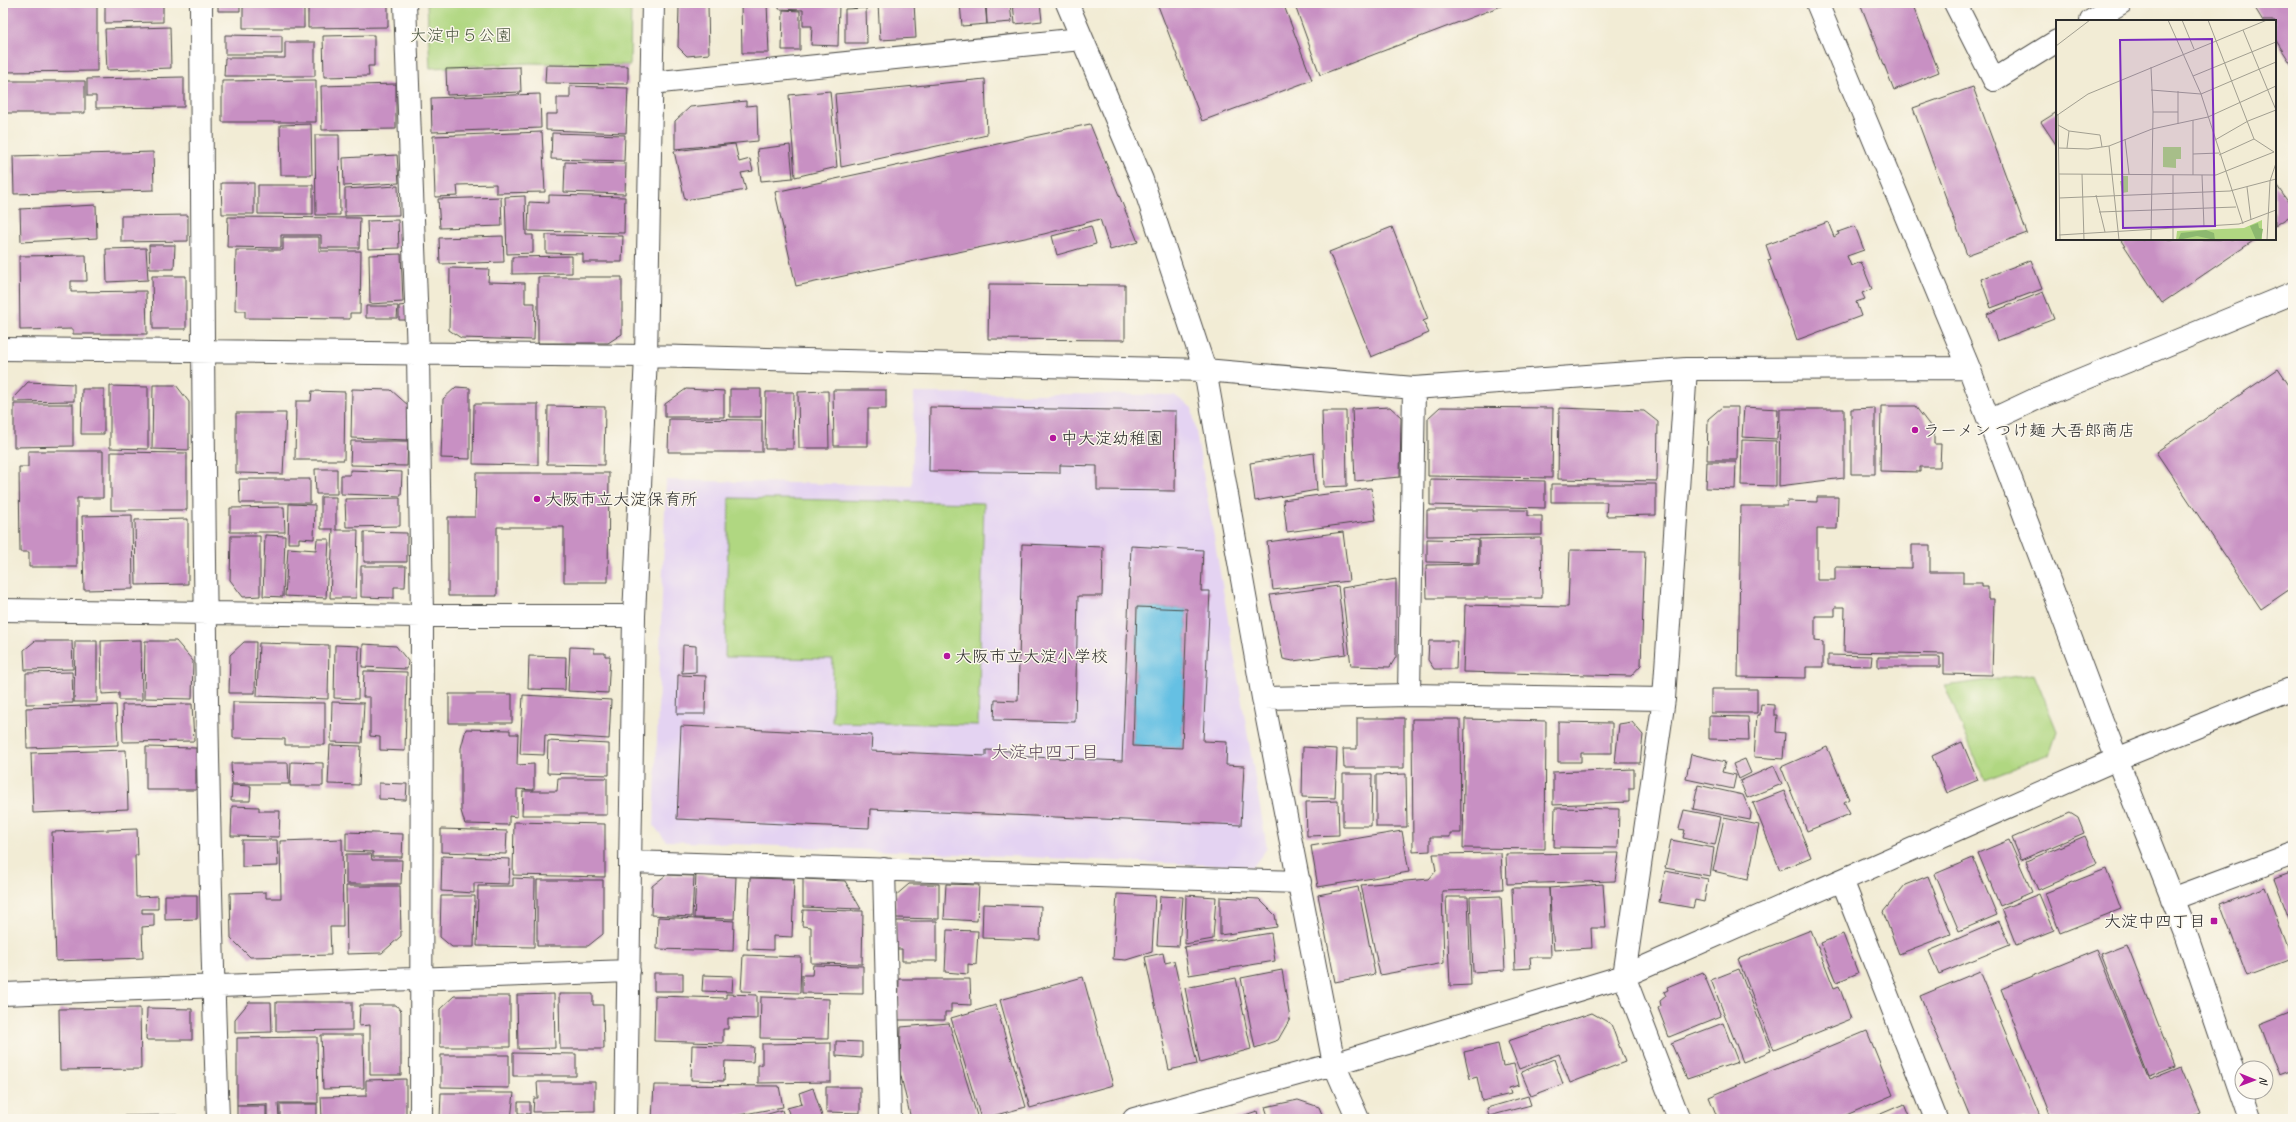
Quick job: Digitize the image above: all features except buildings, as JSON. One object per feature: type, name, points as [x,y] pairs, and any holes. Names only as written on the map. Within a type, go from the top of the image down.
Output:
[{"type":"street","points":[[201,3],[205,613],[213,986],[218,1119]]},
{"type":"street","points":[[405,3],[418,354],[422,616],[421,1119]]},
{"type":"street","points":[[626,1119],[634,616],[646,356],[653,3]]},
{"type":"street","points":[[1067,3],[1142,180],[1204,370],[1264,698],[1334,1064],[1358,1119]]},
{"type":"street","points":[[1817,3],[1969,368],[2116,759],[2172,899],[2249,1119]]},
{"type":"street","points":[[1955,3],[1994,80],[2056,42]]},
{"type":"street","points":[[2093,20],[2120,3]]},
{"type":"street","points":[[651,83],[1081,39]]},
{"type":"street","points":[[1989,421],[2038,398],[2293,293]]},
{"type":"street","points":[[3,349],[646,356],[1204,370],[1414,388],[1686,368],[1969,368]]},
{"type":"street","points":[[1679,1119],[1624,976],[1664,699],[1686,368]]},
{"type":"street","points":[[1409,695],[1414,388]]},
{"type":"street","points":[[3,610],[422,616],[634,616]]},
{"type":"street","points":[[1134,1119],[1334,1064],[1624,976],[2116,759],[2293,688]]},
{"type":"street","points":[[1264,698],[1409,695],[1664,699]]},
{"type":"street","points":[[2172,899],[2293,854]]},
{"type":"street","points":[[630,862],[1300,882]]},
{"type":"street","points":[[884,869],[890,1119]]},
{"type":"street","points":[[1842,880],[1936,1119]]},
{"type":"street","points":[[3,994],[629,971]]},
{"type":"shaded area","name":"大阪市立大淀小学校","points":[[914,393],[1174,395],[1192,408],[1267,848],[1253,867],[666,841],[654,826],[666,480],[912,486]]},
{"type":"green space","name":"大淀中５公園","points":[[427,3],[631,3],[630,65],[530,63],[430,68]]},
{"type":"green space","points":[[729,498],[984,503],[978,725],[832,722],[833,659],[725,657]]},
{"type":"green space","points":[[2034,674],[2057,731],[2049,755],[1984,779],[1945,686]]},
{"type":"water","points":[[1137,607],[1187,609],[1182,748],[1133,746]]},
{"type":"place","name":"ラーメン つけ麺 大吾郎商店","points":[[1915,430]]},
{"type":"place","name":"中大淀幼稚園","points":[[1053,438]]},
{"type":"place","name":"大阪市立大淀保育所","points":[[537,499]]},
{"type":"place","name":"大阪市立大淀小学校","points":[[947,656]]},
{"type":"place","name":"大淀中四丁目","points":[[2214,921]]},
{"type":"district","name":"大淀中四丁目","points":[[1045,752]]}]
